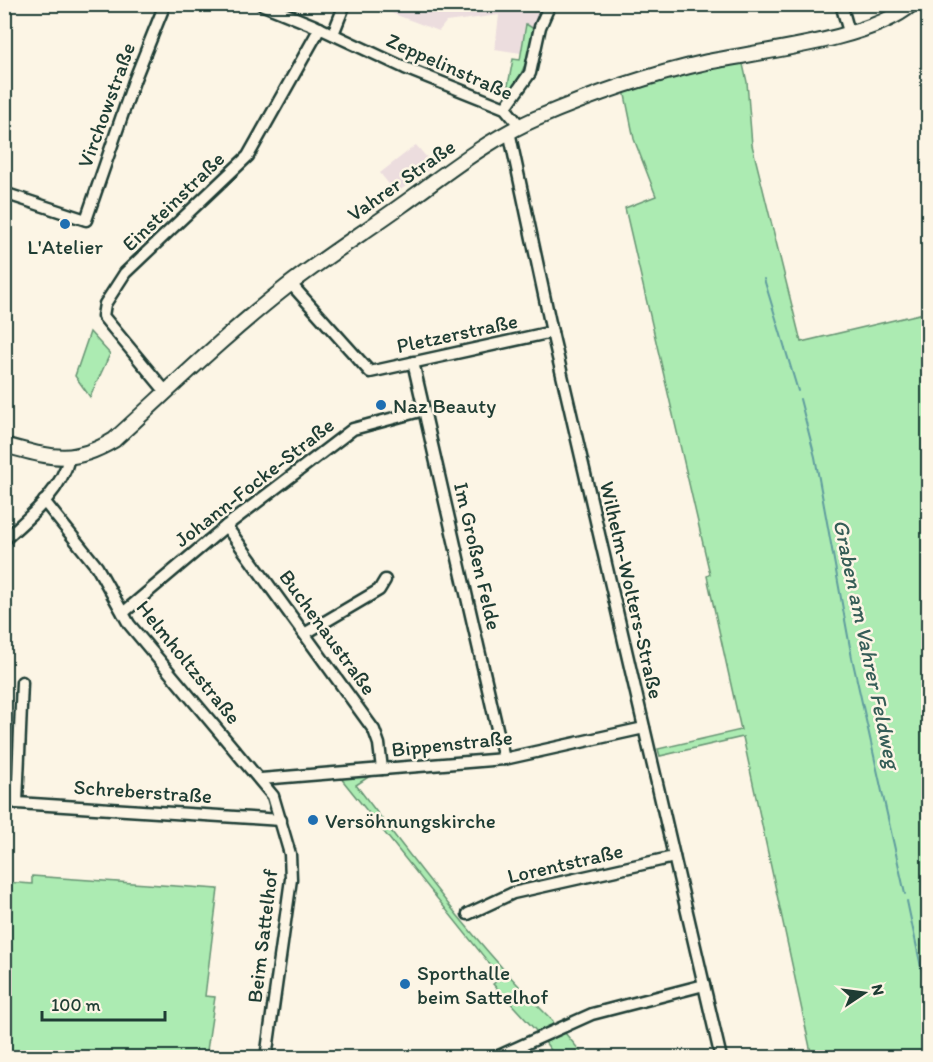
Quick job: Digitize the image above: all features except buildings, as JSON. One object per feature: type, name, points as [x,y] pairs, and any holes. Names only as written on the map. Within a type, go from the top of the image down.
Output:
[{"type":"main road","name":"Vahrer Straße","points":[[69,458],[92,453],[114,440],[291,284],[457,165],[514,128],[610,90],[663,73],[708,62],[778,51],[849,32],[888,20],[912,4]]},
{"type":"main road","points":[[4,444],[55,458],[69,458]]},
{"type":"street","name":"Virchowstraße","points":[[4,193],[86,220],[134,81],[165,4]]},
{"type":"street","name":"Zeppelinstraße","points":[[261,4],[320,28],[405,68],[505,108],[514,128]]},
{"type":"street","points":[[333,34],[345,4]]},
{"type":"street","points":[[505,108],[530,73],[540,27],[550,4]]},
{"type":"street","points":[[841,4],[849,32]]},
{"type":"street","name":"Einsteinstraße","points":[[166,392],[103,316],[105,304],[125,273],[248,156],[320,28]]},
{"type":"street","name":"Wilhelm-Wolters-Straße","points":[[514,128],[552,332],[721,1058]]},
{"type":"street","name":"Pletzerstraße","points":[[291,284],[370,372],[552,332]]},
{"type":"street","name":"Im Großen Felde","points":[[413,362],[504,759]]},
{"type":"street","name":"Johann-Focke-Straße","points":[[123,613],[226,526],[353,429],[424,410]]},
{"type":"street","points":[[4,540],[44,501],[65,474],[69,458]]},
{"type":"street","name":"Helmholtzstraße","points":[[44,501],[97,567],[123,613],[261,779],[273,796],[281,820]]},
{"type":"street","name":"Buchenaustraße","points":[[226,526],[306,633],[374,730],[379,744],[382,769]]},
{"type":"street","points":[[306,633],[379,590],[385,580]]},
{"type":"street","points":[[16,803],[22,682]]},
{"type":"street","name":"Bippenstraße","points":[[261,779],[504,759],[644,728]]},
{"type":"street","name":"Schreberstraße","points":[[4,796],[16,803],[281,820]]},
{"type":"street","name":"Beim Sattelhof","points":[[266,1058],[291,879],[290,854],[281,820]]},
{"type":"street","name":"Lorentstraße","points":[[468,914],[513,893],[674,857]]},
{"type":"street","points":[[494,1058],[592,1014],[704,985]]},
{"type":"shaded area","points":[[370,5],[543,5],[534,29],[525,25],[521,53],[495,49],[499,15],[446,22],[439,31]]},
{"type":"shaded area","points":[[416,145],[434,166],[396,193],[380,173]]},
{"type":"green space","points":[[526,24],[534,29],[528,57],[517,81],[506,96],[513,59],[520,60]]},
{"type":"green space","points":[[742,60],[747,82],[752,145],[801,342],[928,312],[928,1057],[812,1057],[743,737],[660,756],[658,749],[741,730],[707,576],[710,574],[625,208],[656,196],[634,139],[624,90]]},
{"type":"green space","points":[[90,332],[110,354],[90,397],[75,376]]},
{"type":"green space","points":[[370,776],[356,785],[426,877],[500,966],[553,1021],[552,1028],[539,1034],[493,984],[501,978],[340,777]]},
{"type":"green space","points":[[32,876],[218,889],[205,996],[215,997],[206,1057],[5,1057],[5,882],[32,884]]},
{"type":"green space","points":[[565,1033],[585,1057],[556,1057],[545,1042]]},
{"type":"waterway","name":"Graben am Vahrer Feldweg","points":[[764,279],[798,391]]},
{"type":"waterway","name":"Graben am Vahrer Feldweg","points":[[800,399],[815,457],[852,658],[905,894]]},
{"type":"waterway","name":"Graben am Vahrer Feldweg","points":[[907,901],[928,1000]]},
{"type":"place","name":"L'Atelier","points":[[65,224]]},
{"type":"place","name":"Naz Beauty","points":[[381,405]]},
{"type":"place","name":"Versöhnungskirche","points":[[313,820]]},
{"type":"place","name":"Sporthalle beim Sattelhof","points":[[405,984]]}]
